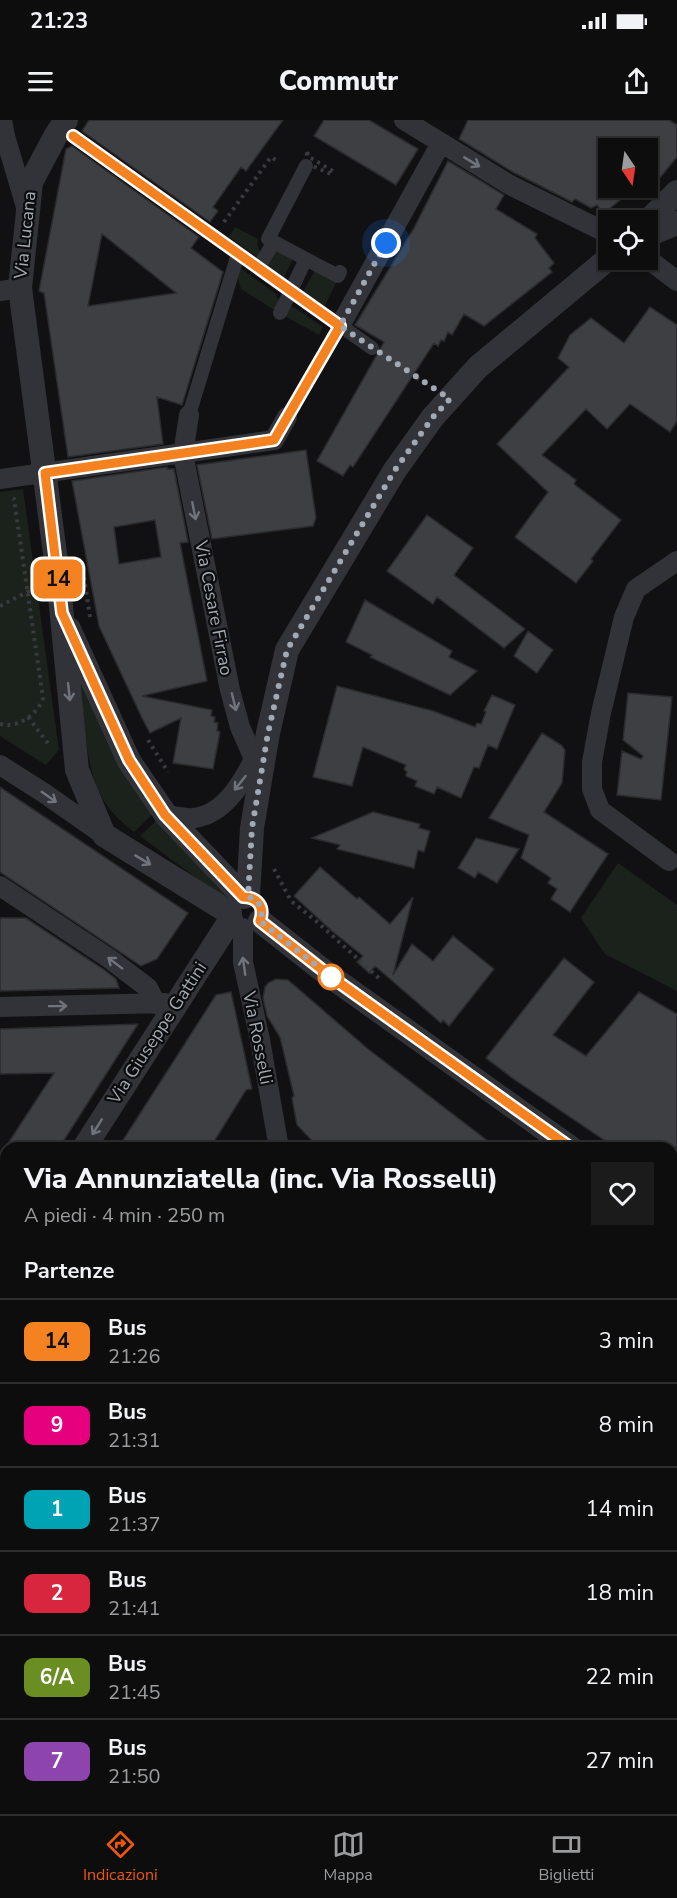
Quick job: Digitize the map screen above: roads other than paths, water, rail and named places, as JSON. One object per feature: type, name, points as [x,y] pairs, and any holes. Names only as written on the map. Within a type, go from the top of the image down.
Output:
[{"type":"street","points":[[2,120],[28,217]]},
{"type":"street","points":[[404,120],[425,125],[441,143],[510,185],[598,229]]},
{"type":"street","points":[[69,128],[238,254],[372,348]]},
{"type":"street","name":"Via Lucana","points":[[69,128],[56,135],[31,182],[28,217],[10,289],[45,473],[62,613],[76,770],[104,835]]},
{"type":"street","points":[[0,479],[274,440],[441,143]]},
{"type":"street","points":[[306,166],[268,238],[338,276],[340,272]]},
{"type":"street","points":[[658,212],[677,192]]},
{"type":"street","points":[[658,231],[677,223]]},
{"type":"street","points":[[258,268],[274,242]]},
{"type":"street","points":[[183,454],[189,415],[238,254]]},
{"type":"street","points":[[280,313],[306,259]]},
{"type":"street","points":[[243,912],[252,828],[268,733],[287,650],[395,470],[433,417],[478,367],[598,267]]},
{"type":"street","points":[[658,267],[677,281]]},
{"type":"street","name":"Via Cesare Firrao","points":[[183,454],[230,690],[240,727],[254,759]]},
{"type":"street","points":[[669,861],[600,810],[592,789],[592,762],[624,617],[636,589],[677,561]]},
{"type":"street","points":[[62,613],[129,760],[165,815],[243,912]]},
{"type":"street","points":[[165,815],[193,818],[208,814],[223,806],[247,774],[268,733]]},
{"type":"street","points":[[0,765],[104,835],[243,912],[564,1142]]},
{"type":"street","points":[[0,886],[110,959],[166,1003]]},
{"type":"street","name":"Via Giuseppe Gattini","points":[[87,1142],[166,1003],[243,912]]},
{"type":"street","name":"Via Rosselli","points":[[243,912],[243,962],[260,1040],[278,1142]]},
{"type":"street","points":[[0,1007],[166,1003]]}]
